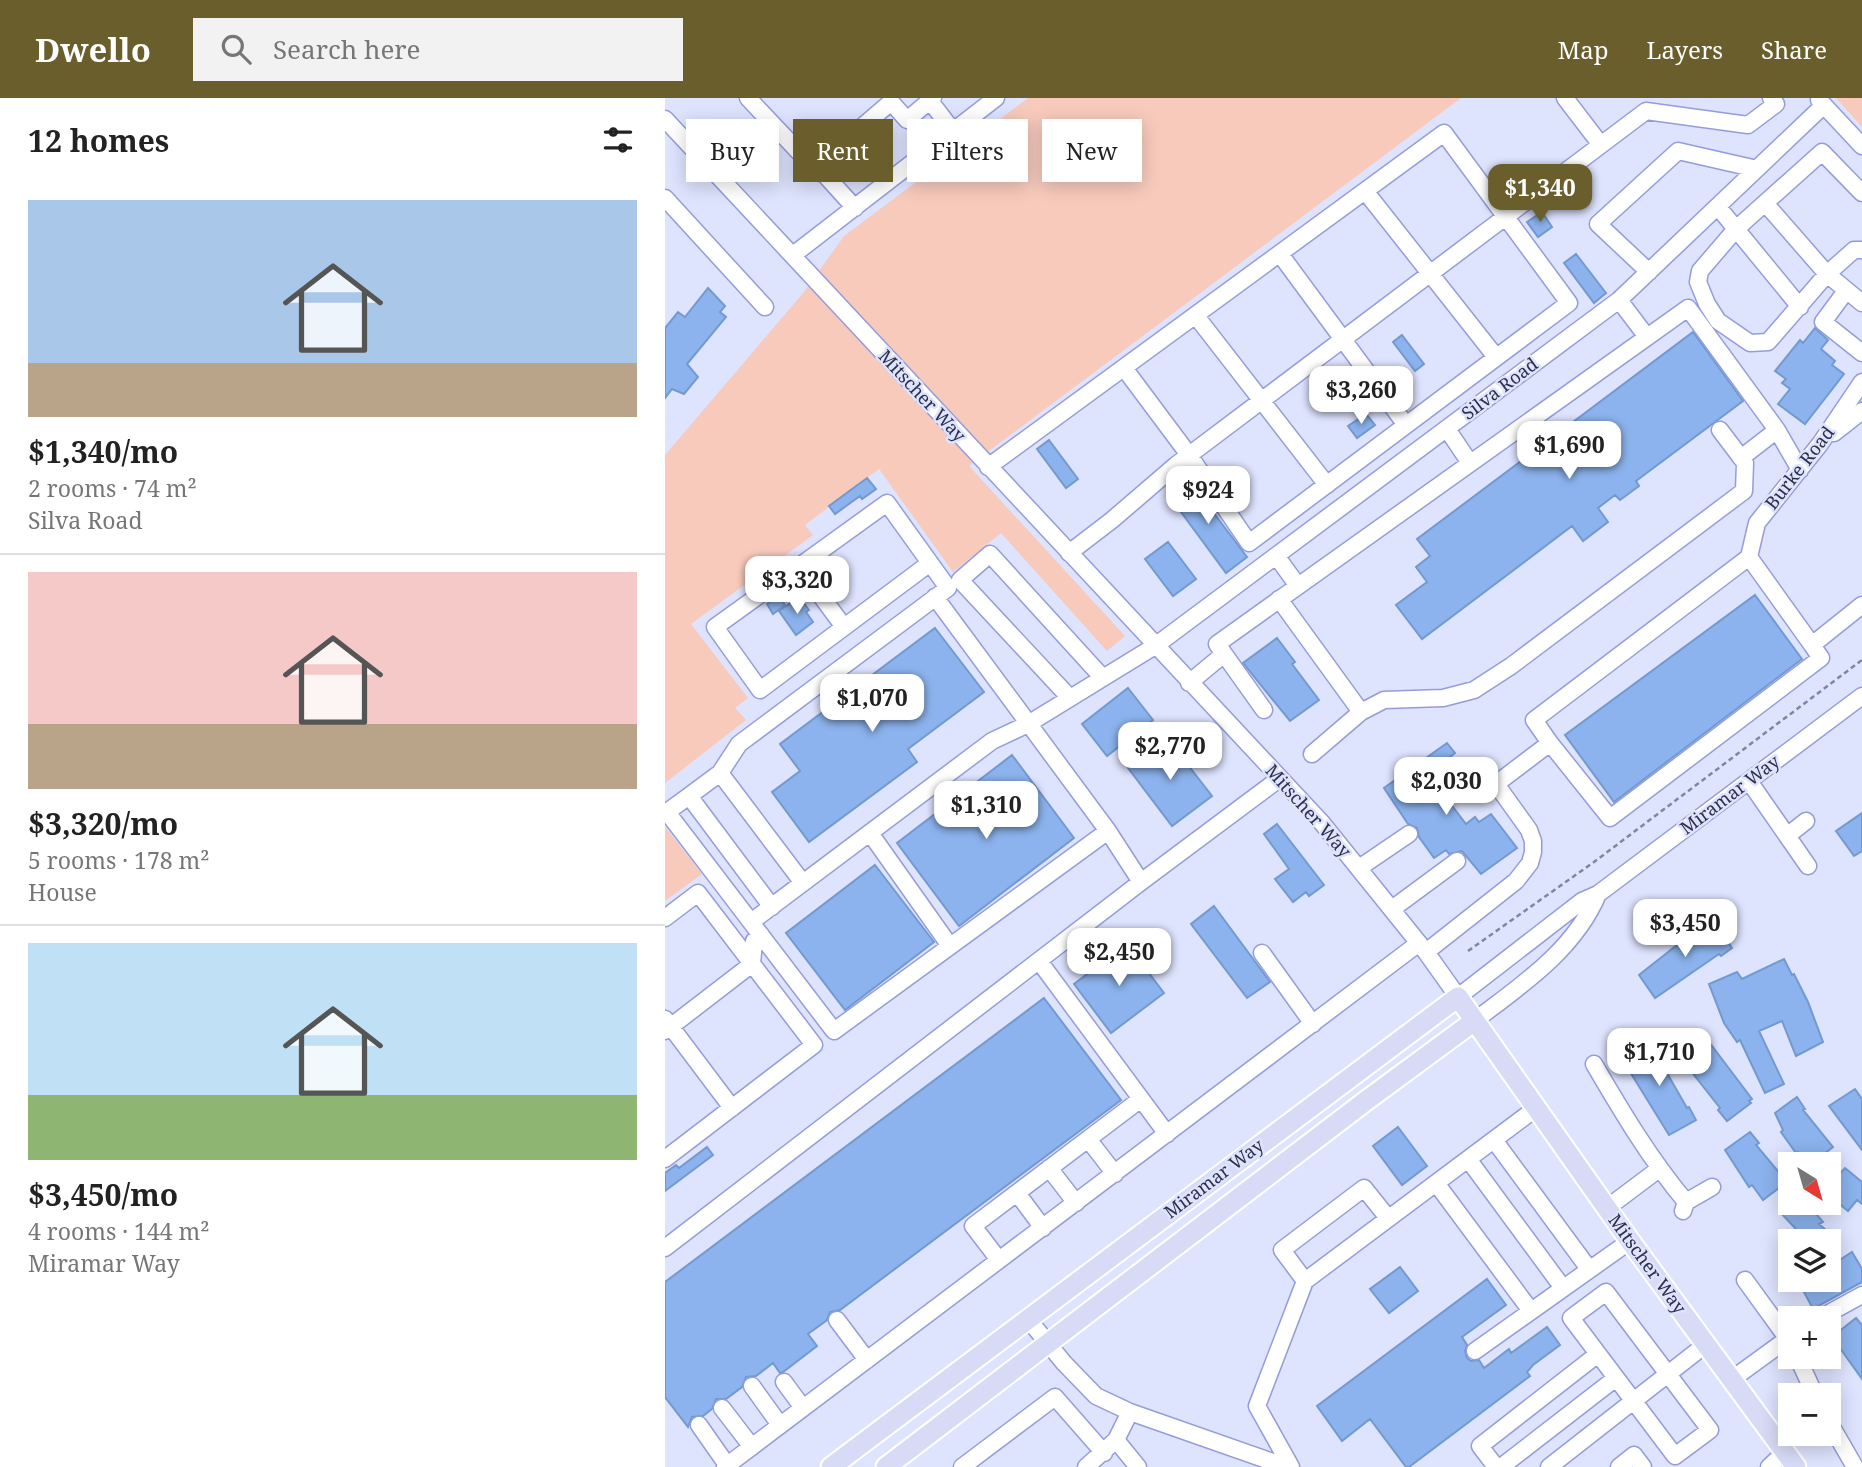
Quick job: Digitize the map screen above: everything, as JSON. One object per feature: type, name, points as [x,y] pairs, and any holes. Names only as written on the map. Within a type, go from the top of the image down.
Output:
[{"type":"main road","name":"Mitscher Way","points":[[1458,998],[1630,1241],[1791,1460]]},
{"type":"main road","name":"Miramar Way","points":[[831,1467],[1458,998]]},
{"type":"main road","name":"Miramar Way","points":[[886,1467],[1473,1022]]},
{"type":"street","points":[[748,98],[793,146]]},
{"type":"street","points":[[969,119],[996,98]]},
{"type":"street","points":[[1565,98],[1601,145]]},
{"type":"street","points":[[1069,553],[1189,455],[1663,98]]},
{"type":"street","points":[[1646,111],[1748,125],[1776,104],[1770,98]]},
{"type":"street","points":[[871,119],[891,102],[907,120],[932,100],[945,119]]},
{"type":"street","points":[[1821,102],[1862,146]]},
{"type":"street","name":"Silva Road","points":[[756,929],[772,907],[992,741],[1028,724],[1155,646],[1619,300],[1757,169],[1821,102]]},
{"type":"street","name":"Mitscher Way","points":[[665,119],[1322,823],[1423,947],[1458,998]]},
{"type":"street","points":[[988,467],[1444,133],[1569,303],[1249,543],[1189,455],[1124,368]]},
{"type":"street","points":[[1649,272],[1598,224],[1678,151],[1757,169]]},
{"type":"street","points":[[1862,193],[1822,152],[1735,229],[1700,271],[1698,282],[1718,321],[1750,343],[1768,342],[1827,274],[1854,250],[1862,250]]},
{"type":"street","points":[[793,255],[907,167]]},
{"type":"street","points":[[831,182],[855,208]]},
{"type":"street","points":[[1365,191],[1496,357]]},
{"type":"street","points":[[665,198],[765,307]]},
{"type":"street","points":[[1765,203],[1827,274],[1862,303]]},
{"type":"street","points":[[1718,207],[1800,307]]},
{"type":"street","points":[[1279,254],[1406,425]]},
{"type":"street","points":[[1846,291],[1823,322],[1862,353]]},
{"type":"street","points":[[1619,300],[1647,337]]},
{"type":"street","points":[[1264,710],[1217,644],[1688,308],[1777,430],[1800,470]]},
{"type":"street","points":[[1196,316],[1327,485]]},
{"type":"street","name":"Burke Road","points":[[1749,557],[1757,523],[1820,444],[1862,382]]},
{"type":"street","points":[[1820,444],[1862,411]]},
{"type":"street","points":[[1447,429],[1470,463]]},
{"type":"street","points":[[1313,754],[1361,712],[1384,700],[1443,698],[1474,690],[1511,666],[1744,491],[1745,463],[1720,430]]},
{"type":"street","points":[[1741,458],[1777,430]]},
{"type":"street","points":[[930,563],[760,690],[715,627],[887,503],[930,563],[948,589],[1028,724],[1108,831],[1141,882]]},
{"type":"street","points":[[1103,678],[991,554],[739,744],[720,773],[667,812],[834,1031],[1108,831]]},
{"type":"street","points":[[1276,557],[1298,586]]},
{"type":"street","points":[[1749,557],[1812,645],[1821,658],[1610,818],[1534,720],[1749,557]]},
{"type":"street","points":[[799,566],[844,627]]},
{"type":"street","points":[[948,589],[1070,698]]},
{"type":"street","points":[[1279,600],[1361,712]]},
{"type":"street","points":[[1812,645],[1862,605]]},
{"type":"street","points":[[1189,683],[1224,654]]},
{"type":"street","name":"Miramar Way","points":[[1458,998],[1582,901],[1598,894],[1862,696]]},
{"type":"street","points":[[698,1425],[726,1466],[1313,1024],[1516,881],[1530,863],[1533,852],[1529,830],[1496,784],[1550,743]]},
{"type":"street","points":[[720,773],[803,883]]},
{"type":"street","points":[[665,1248],[1279,779]]},
{"type":"street","points":[[1749,781],[1808,866]]},
{"type":"street","points":[[688,796],[772,907]]},
{"type":"street","points":[[1787,836],[1806,821]]},
{"type":"street","points":[[870,833],[950,946]]},
{"type":"street","points":[[1359,868],[1409,834]]},
{"type":"street","points":[[1392,909],[1457,861]]},
{"type":"street","points":[[665,918],[698,893],[814,1045],[665,1159]]},
{"type":"street","name":"Miramar Way","points":[[1473,1022],[1546,967],[1591,911],[1598,894]]},
{"type":"street","points":[[753,964],[756,929]]},
{"type":"street","points":[[1262,953],[1313,1024]]},
{"type":"street","points":[[1039,961],[1167,1134]]},
{"type":"street","points":[[732,1108],[667,1026],[753,964]]},
{"type":"street","points":[[1594,1064],[1685,1207],[1712,1187]]},
{"type":"street","points":[[999,1260],[973,1226],[1141,1099]]},
{"type":"street","points":[[1282,1466],[1257,1406],[1305,1281],[1535,1109]]},
{"type":"street","points":[[1088,1139],[1115,1174]]},
{"type":"street","points":[[1494,1140],[1589,1269]]},
{"type":"street","points":[[1468,1159],[1563,1288]]},
{"type":"street","points":[[1049,1168],[1076,1203]]},
{"type":"street","points":[[1607,1208],[1659,1169]]},
{"type":"street","points":[[1436,1183],[1531,1311]]},
{"type":"street","points":[[1305,1281],[1282,1250],[1292,1242],[1364,1188],[1388,1218]]},
{"type":"street","points":[[1017,1193],[1043,1228]]},
{"type":"street","points":[[1475,1351],[1630,1241]]},
{"type":"street","points":[[1745,1280],[1778,1323]]},
{"type":"street","points":[[1606,1292],[1710,1430],[1675,1456],[1598,1354],[1571,1318],[1606,1292]]},
{"type":"street","points":[[1841,1306],[1862,1294]]},
{"type":"street","points":[[1028,1319],[1095,1396],[1130,1412],[1282,1466]]},
{"type":"street","points":[[837,1320],[867,1360]]},
{"type":"street","points":[[1549,1467],[1705,1345]]},
{"type":"street","points":[[1731,1380],[1778,1347]]},
{"type":"street","points":[[1598,1354],[1480,1446],[1499,1467],[1616,1378]]},
{"type":"street","points":[[784,1382],[803,1408]]},
{"type":"street","points":[[752,1386],[780,1425]]},
{"type":"street","points":[[962,1467],[1055,1396],[1104,1453]]},
{"type":"street","points":[[722,1408],[752,1447]]},
{"type":"street","points":[[1086,1467],[1117,1440],[1130,1412]]},
{"type":"street","points":[[1117,1440],[1138,1467]]},
{"type":"street","points":[[1841,1443],[1855,1467]]},
{"type":"street","points":[[1619,1467],[1634,1455],[1643,1467]]},
{"type":"street","points":[[1769,1467],[1791,1460]]},
{"type":"path","points":[[1468,951],[1594,862],[1862,660]]},
{"type":"shaded area","points":[[1028,98],[1461,98],[969,466],[1125,636],[1107,651],[1001,533],[953,572],[879,469],[805,525],[813,535],[691,624],[748,698],[735,708],[746,720],[665,783],[665,455],[804,292],[844,236],[916,182],[1028,182],[1028,119],[1000,119]]},
{"type":"shaded area","points":[[1836,98],[1862,98],[1862,127]]},
{"type":"shaded area","points":[[665,827],[702,874],[665,901]]},
{"type":"building","points":[[1542,212],[1552,227],[1538,237],[1527,222]]},
{"type":"building","points":[[1576,254],[1606,293],[1594,303],[1564,263]]},
{"type":"building","points":[[708,288],[725,306],[720,312],[726,317],[687,364],[698,377],[684,394],[672,389],[665,398],[665,328],[678,312],[685,317]]},
{"type":"building","points":[[1815,328],[1828,340],[1821,349],[1835,361],[1832,365],[1844,374],[1805,424],[1778,404],[1790,389],[1782,383],[1786,379],[1775,371],[1800,340],[1803,343]]},
{"type":"building","points":[[1693,332],[1743,401],[1636,481],[1639,486],[1620,500],[1615,495],[1598,508],[1608,522],[1583,541],[1572,526],[1422,639],[1396,605],[1427,582],[1416,567],[1430,556],[1417,539]]},
{"type":"building","points":[[1402,335],[1424,364],[1415,371],[1393,342]]},
{"type":"building","points":[[1366,414],[1375,425],[1357,438],[1348,426]]},
{"type":"building","points":[[1049,440],[1078,479],[1066,488],[1037,449]]},
{"type":"building","points":[[1185,475],[1247,557],[1226,573],[1181,512],[1187,508],[1171,486]]},
{"type":"building","points":[[867,478],[876,489],[862,499],[860,496],[835,514],[829,506]]},
{"type":"building","points":[[1168,542],[1196,579],[1173,596],[1145,559]]},
{"type":"building","points":[[779,595],[785,605],[773,614],[767,604]]},
{"type":"building","points":[[1755,595],[1802,659],[1614,802],[1565,735]]},
{"type":"building","points":[[799,597],[809,610],[806,612],[813,622],[796,635],[779,611]]},
{"type":"building","points":[[935,628],[984,692],[908,749],[917,762],[809,842],[772,792],[800,771],[780,744]]},
{"type":"building","points":[[1277,638],[1295,662],[1292,664],[1319,700],[1290,721],[1243,663]]},
{"type":"building","points":[[1128,688],[1153,720],[1107,756],[1082,724]]},
{"type":"building","points":[[1167,738],[1212,796],[1172,826],[1128,768]]},
{"type":"building","points":[[1447,743],[1455,753],[1429,773],[1430,777],[1466,824],[1475,817],[1479,822],[1491,814],[1517,848],[1481,874],[1462,851],[1449,854],[1446,850],[1434,858],[1419,837],[1417,828],[1408,824],[1384,788]]},
{"type":"building","points":[[1012,755],[1074,838],[959,926],[897,843]]},
{"type":"building","points":[[1862,813],[1862,851],[1854,856],[1836,831]]},
{"type":"building","points":[[1277,824],[1324,885],[1309,896],[1306,892],[1293,902],[1275,879],[1289,869],[1264,834]]},
{"type":"building","points":[[875,865],[934,942],[845,1010],[786,933]]},
{"type":"building","points":[[1214,906],[1270,982],[1247,998],[1191,924]]},
{"type":"building","points":[[1715,922],[1732,948],[1655,998],[1639,975],[1682,941]]},
{"type":"building","points":[[1127,944],[1164,993],[1111,1033],[1074,984]]},
{"type":"building","points":[[1784,959],[1808,1002],[1823,1042],[1796,1056],[1782,1021],[1759,1031],[1784,1084],[1765,1093],[1740,1040],[1737,1042],[1724,1023],[1709,984],[1737,972],[1742,979]]},
{"type":"building","points":[[1044,998],[1121,1100],[840,1310],[830,1312],[827,1320],[808,1334],[817,1346],[783,1372],[780,1373],[773,1363],[756,1376],[746,1377],[742,1387],[726,1399],[716,1399],[712,1409],[703,1416],[692,1417],[688,1427],[665,1397],[665,1282]]},
{"type":"building","points":[[1696,1029],[1752,1099],[1749,1101],[1751,1103],[1727,1121],[1718,1110],[1720,1108],[1672,1047]]},
{"type":"building","points":[[1648,1040],[1696,1120],[1669,1135],[1630,1072],[1632,1070],[1624,1055]]},
{"type":"building","points":[[1855,1089],[1862,1099],[1862,1150],[1829,1106]]},
{"type":"building","points":[[1797,1097],[1805,1109],[1803,1110],[1833,1147],[1827,1152],[1795,1152],[1781,1132],[1783,1130],[1775,1113]]},
{"type":"building","points":[[1398,1127],[1427,1166],[1402,1185],[1373,1146]]},
{"type":"building","points":[[1750,1132],[1759,1143],[1756,1145],[1778,1171],[1778,1189],[1763,1200],[1752,1185],[1749,1187],[1725,1150]]},
{"type":"building","points":[[707,1147],[713,1155],[665,1191],[665,1173],[676,1165],[679,1168]]},
{"type":"building","points":[[1845,1168],[1862,1182],[1862,1204],[1857,1200],[1848,1211],[1841,1205],[1841,1172]]},
{"type":"building","points":[[1783,1215],[1817,1215],[1823,1222],[1819,1224],[1825,1229],[1796,1229]]},
{"type":"building","points":[[1852,1252],[1862,1269],[1862,1282],[1818,1306],[1811,1306],[1804,1292],[1841,1292],[1841,1259]]},
{"type":"building","points":[[1400,1267],[1418,1291],[1389,1313],[1370,1289]]},
{"type":"building","points":[[1487,1279],[1506,1305],[1462,1337],[1467,1345],[1467,1358],[1471,1361],[1479,1360],[1484,1368],[1509,1349],[1511,1353],[1547,1327],[1560,1345],[1533,1365],[1527,1372],[1530,1376],[1409,1467],[1406,1467],[1370,1419],[1342,1441],[1317,1406]]},
{"type":"building","points":[[1856,1318],[1862,1325],[1862,1379],[1841,1350],[1841,1330]]}]
